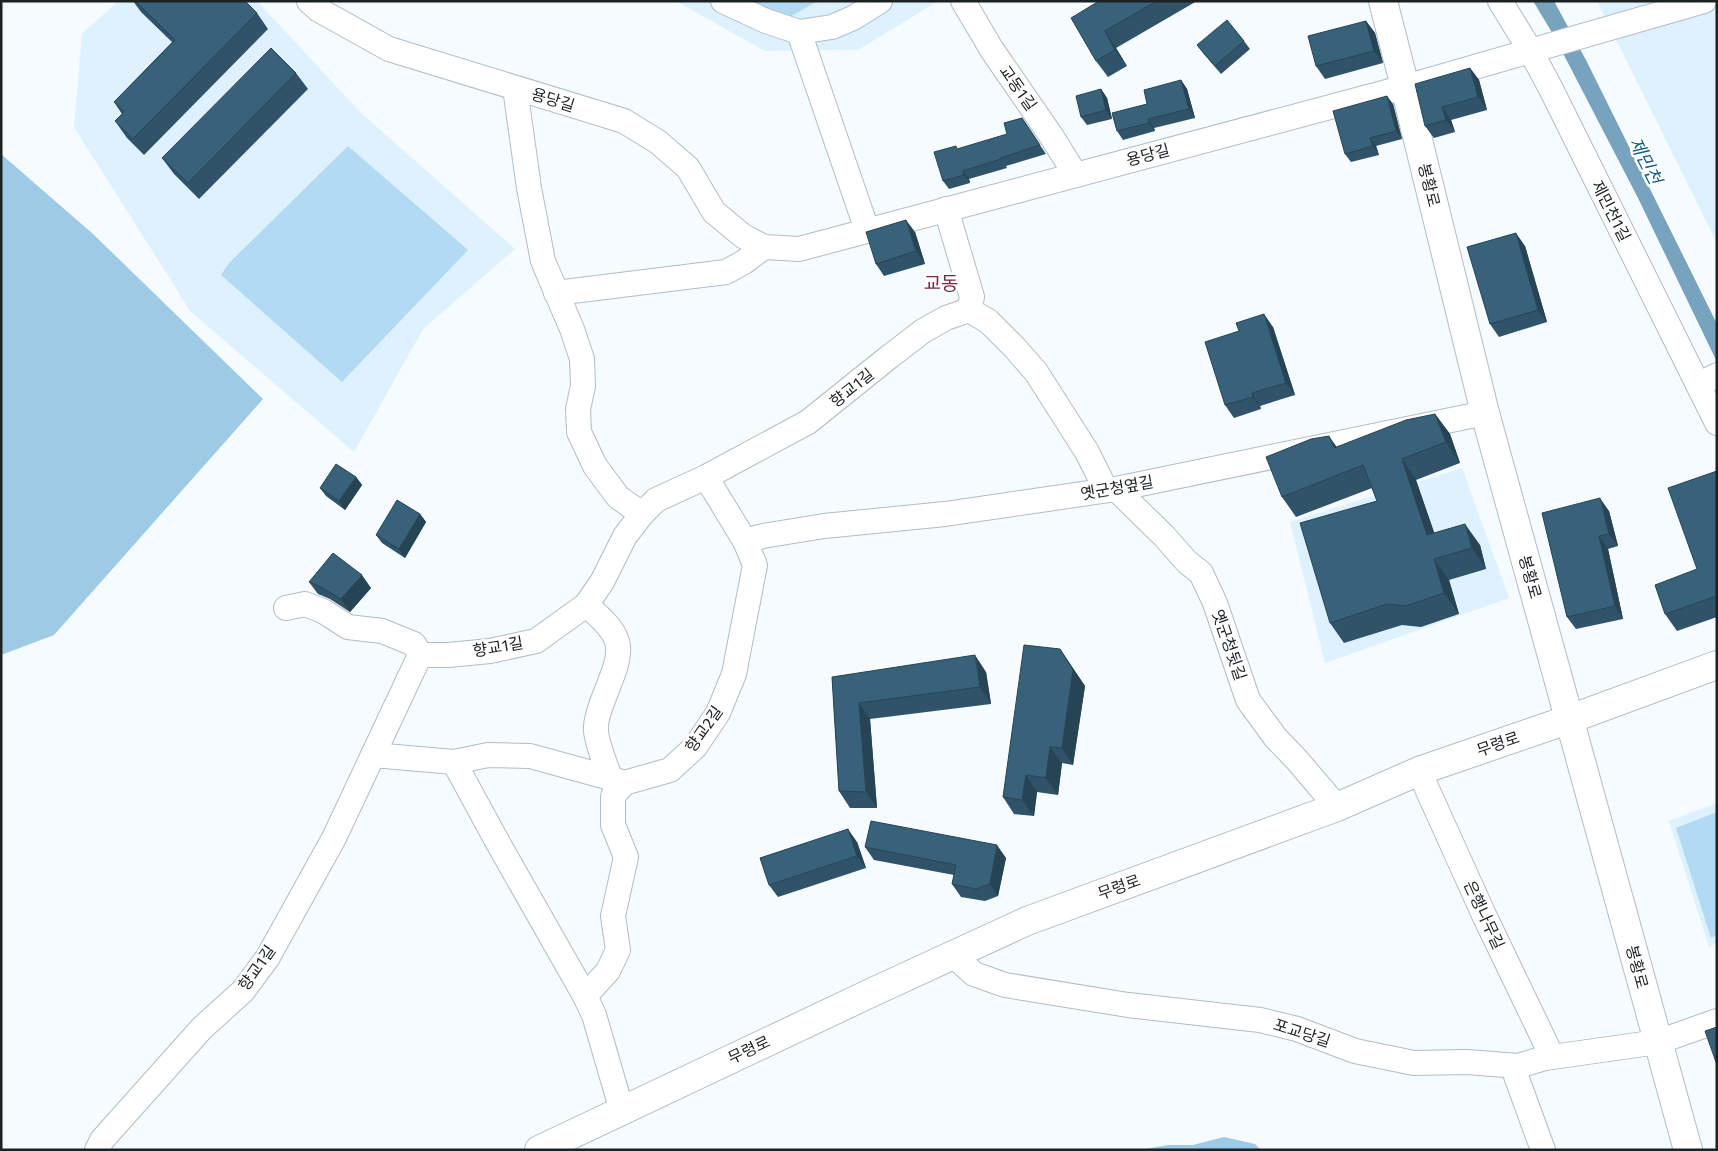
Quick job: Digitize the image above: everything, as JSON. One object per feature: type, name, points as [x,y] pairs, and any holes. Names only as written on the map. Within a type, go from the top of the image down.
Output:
[{"type":"main road","name":"봉황로","points":[[1383,1],[1406,87],[1485,413],[1688,1150]]},
{"type":"main road","name":"무령로","points":[[539,1150],[1027,921],[1337,807],[1419,771],[1570,720],[1717,665]]},
{"type":"street","name":"용당길","points":[[309,1],[319,10],[389,49],[624,122],[658,142],[688,168],[714,212],[743,236],[764,247],[799,249],[1406,87],[1704,1]]},
{"type":"street","points":[[723,1],[766,21],[799,32],[832,27],[853,18],[880,1]]},
{"type":"street","name":"교동1길","points":[[963,1],[992,50],[1075,174]]},
{"type":"street","name":"제민천1길","points":[[1500,1],[1530,50],[1709,379],[1717,423]]},
{"type":"street","points":[[799,32],[868,230]]},
{"type":"street","points":[[515,88],[526,171],[543,261],[572,329],[582,359],[583,386],[578,409],[579,432],[595,466],[618,496],[642,514]]},
{"type":"street","points":[[946,209],[972,297],[969,310]]},
{"type":"street","points":[[556,293],[726,272],[744,262],[764,247]]},
{"type":"street","name":"향교1길","points":[[94,1146],[202,1028],[243,991],[268,957],[334,838],[420,655],[490,651],[536,641],[586,605],[602,582],[625,536],[656,500],[706,478],[808,422],[923,331],[946,318],[969,310]]},
{"type":"street","name":"옛군청뒷길","points":[[969,310],[988,321],[1036,372],[1111,490],[1164,536],[1187,562],[1201,573],[1214,603],[1248,700],[1275,737],[1337,807]]},
{"type":"street","name":"옛군청옆길","points":[[745,541],[763,536],[824,526],[945,514],[1111,490],[1485,413]]},
{"type":"street","name":"향교2길","points":[[617,780],[670,770],[696,747],[718,713],[734,674],[755,565],[745,541],[706,478]]},
{"type":"street","points":[[286,608],[305,604],[323,611],[348,627],[382,631],[414,644],[420,655]]},
{"type":"street","points":[[585,996],[608,971],[618,950],[613,916],[626,857],[613,825],[613,796],[617,780],[596,730],[601,706],[620,652],[616,635],[586,605]]},
{"type":"street","points":[[373,755],[454,762],[488,755],[530,756],[617,780]]},
{"type":"street","points":[[454,762],[585,996],[594,1015],[622,1111]]},
{"type":"street","name":"은행나무길","points":[[1419,771],[1484,915],[1547,1046],[1545,1058]]},
{"type":"street","name":"포교당길","points":[[953,955],[974,974],[1005,985],[1128,1005],[1260,1020],[1297,1029],[1355,1051],[1414,1063],[1467,1062],[1518,1066],[1545,1058],[1658,1042],[1717,1021]]},
{"type":"street","points":[[1518,1066],[1516,1076],[1542,1150]]},
{"type":"shaded area","points":[[118,1],[257,1],[361,113],[515,249],[423,329],[354,452],[191,312],[74,127],[82,34]]},
{"type":"shaded area","points":[[676,1],[938,1],[858,50],[765,51]]},
{"type":"shaded area","points":[[750,1],[818,1],[786,19]]},
{"type":"shaded area","name":"제민천","points":[[1533,1],[1554,1],[1587,62],[1717,324],[1717,362],[1638,198],[1553,34]]},
{"type":"shaded area","points":[[1597,1],[1717,1],[1717,243]]},
{"type":"shaded area","points":[[348,146],[468,250],[342,382],[221,275],[229,263]]},
{"type":"shaded area","points":[[1,154],[93,234],[263,399],[54,635],[1,655]]},
{"type":"shaded area","points":[[1462,468],[1509,598],[1325,663],[1290,522]]},
{"type":"shaded area","points":[[1717,803],[1717,943],[1709,947],[1669,821]]},
{"type":"shaded area","points":[[1717,812],[1717,935],[1711,938],[1676,828]]},
{"type":"shaded area","points":[[1224,1137],[1255,1144],[1261,1150],[1140,1150],[1168,1145],[1193,1145]]},
{"type":"building","points":[[135,1],[245,1],[257,13],[133,139],[115,121],[124,112],[114,102],[175,40]]},
{"type":"building","points":[[1099,1],[1157,1],[1105,31],[1115,50],[1096,61],[1071,18]]},
{"type":"building","points":[[1227,20],[1244,41],[1215,66],[1197,45]]},
{"type":"building","points":[[1366,21],[1374,51],[1316,66],[1308,36]]},
{"type":"building","points":[[271,48],[296,73],[188,183],[162,158]]},
{"type":"building","points":[[1470,68],[1478,97],[1442,107],[1446,120],[1425,126],[1415,84]]},
{"type":"building","points":[[1181,80],[1189,109],[1148,119],[1149,123],[1117,131],[1112,113],[1147,104],[1144,90]]},
{"type":"building","points":[[1101,89],[1106,110],[1081,117],[1076,96]]},
{"type":"building","points":[[1387,96],[1396,131],[1370,138],[1373,146],[1345,154],[1333,111]]},
{"type":"building","points":[[1022,118],[1040,145],[963,171],[964,175],[943,181],[934,152],[956,146],[957,149],[1007,134],[1004,123]]},
{"type":"building","points":[[906,220],[916,251],[876,264],[866,232]]},
{"type":"building","points":[[1516,233],[1538,310],[1490,324],[1467,247]]},
{"type":"building","points":[[1264,314],[1286,383],[1252,393],[1253,397],[1225,405],[1205,342],[1239,331],[1236,323]]},
{"type":"building","points":[[1435,414],[1446,442],[1402,459],[1427,535],[1465,524],[1472,548],[1434,559],[1444,593],[1406,606],[1387,604],[1330,623],[1300,523],[1377,501],[1363,465],[1282,497],[1266,457],[1311,439],[1329,436],[1334,448],[1406,420]]},
{"type":"building","points":[[336,464],[356,477],[339,501],[320,488]]},
{"type":"building","points":[[1717,471],[1717,596],[1665,614],[1655,585],[1697,569],[1668,488]]},
{"type":"building","points":[[1600,498],[1609,534],[1599,536],[1615,606],[1567,617],[1542,513]]},
{"type":"building","points":[[397,500],[420,514],[399,549],[376,535]]},
{"type":"building","points":[[333,553],[362,575],[341,599],[309,582]]},
{"type":"building","points":[[1024,645],[1060,649],[1073,670],[1062,748],[1050,747],[1046,778],[1026,775],[1022,800],[1003,797]]},
{"type":"building","points":[[975,655],[980,687],[859,703],[866,792],[839,791],[832,677]]},
{"type":"building","points":[[871,821],[997,845],[990,884],[976,889],[952,884],[956,865],[865,847]]},
{"type":"building","points":[[848,829],[857,856],[769,885],[760,858]]},
{"type":"building","points":[[1717,1027],[1717,1065],[1705,1031]]},
{"type":"district","name":"교동","points":[[941,283]]}]
